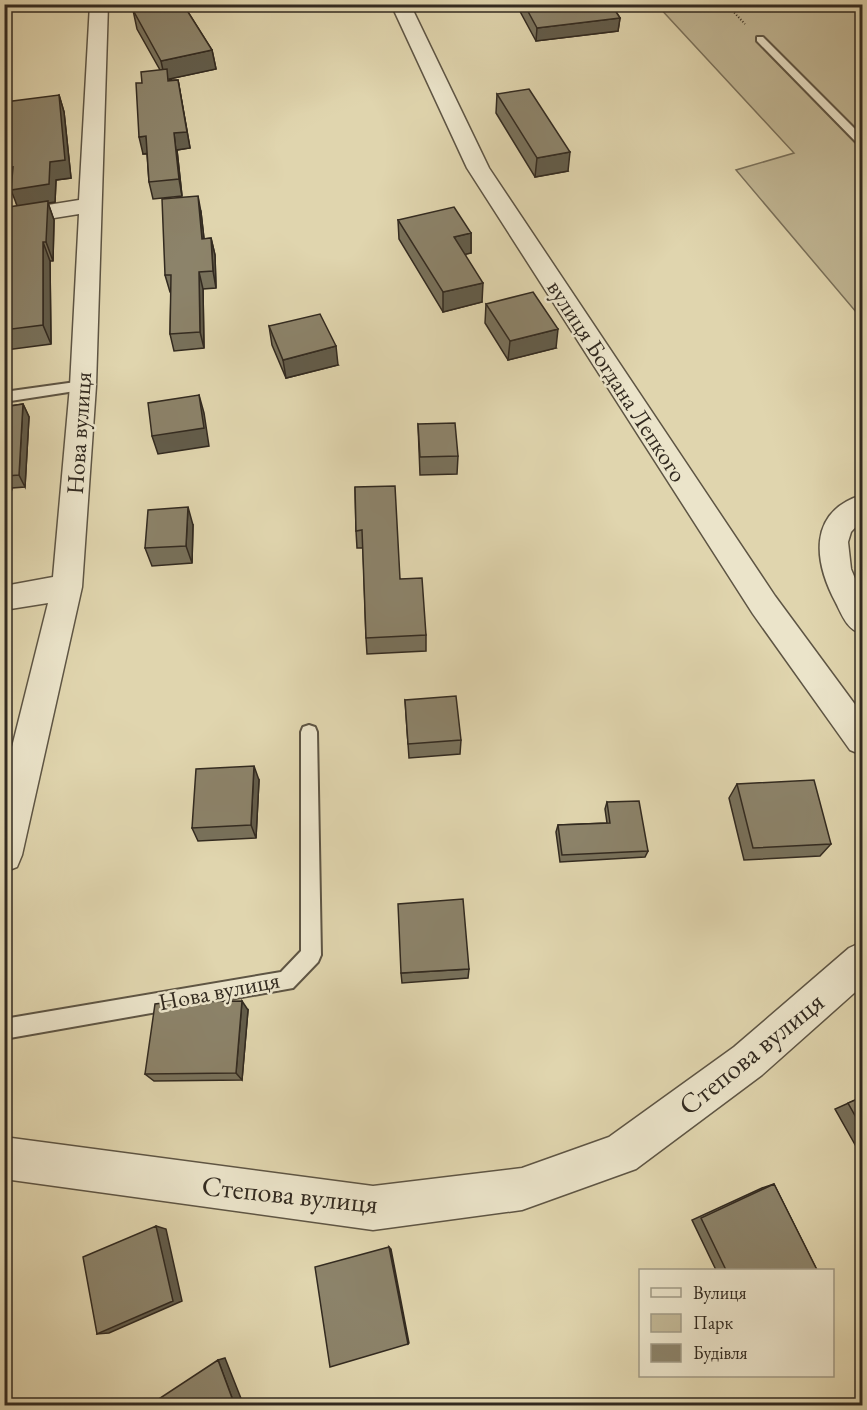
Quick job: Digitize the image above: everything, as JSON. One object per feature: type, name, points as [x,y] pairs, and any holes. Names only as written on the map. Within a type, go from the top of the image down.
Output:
[{"type":"street","name":"Нова вулиця","points":[[4,855],[67,587],[83,386],[99,4]]},
{"type":"street","name":"вулиця Богдана Лепкого","points":[[400,4],[478,168],[764,605],[862,740]]},
{"type":"street","points":[[4,219],[90,206]]},
{"type":"street","points":[[862,506],[846,517],[835,536],[833,562],[847,598],[862,621]]},
{"type":"street","points":[[4,598],[67,587]]},
{"type":"street","name":"Степова вулиця","points":[[4,1158],[373,1208],[522,1189],[621,1154],[747,1060],[862,961]]},
{"type":"lane","points":[[760,39],[862,142]]},
{"type":"lane","points":[[4,397],[83,386]]},
{"type":"lane","name":"Нова вулиця","points":[[4,1029],[286,981],[311,955],[309,732]]},
{"type":"green space","points":[[657,5],[862,5],[862,319],[736,170],[794,153]]},
{"type":"building","points":[[162,4],[183,4],[212,50],[161,61],[133,10]]},
{"type":"building","points":[[524,4],[611,4],[620,18],[537,28]]},
{"type":"building","points":[[167,69],[168,81],[178,80],[187,132],[174,133],[179,179],[149,182],[146,136],[139,137],[136,83],[142,83],[141,72]]},
{"type":"building","points":[[529,89],[570,152],[537,158],[497,94]]},
{"type":"building","points":[[59,95],[65,160],[50,162],[49,184],[11,190],[13,167],[7,168],[5,134],[8,133],[5,102]]},
{"type":"building","points":[[198,196],[202,239],[211,238],[213,271],[199,272],[200,332],[170,334],[171,275],[165,275],[162,199]]},
{"type":"building","points":[[48,201],[46,242],[43,242],[43,325],[4,330],[4,255],[9,207]]},
{"type":"building","points":[[454,207],[471,233],[454,237],[483,283],[443,292],[398,220]]},
{"type":"building","points":[[533,292],[558,329],[510,341],[486,304]]},
{"type":"building","points":[[320,314],[336,346],[283,360],[269,326]]},
{"type":"building","points":[[199,395],[204,428],[152,436],[148,403]]},
{"type":"building","points":[[23,404],[19,475],[6,476],[4,481],[4,407]]},
{"type":"building","points":[[455,423],[458,456],[420,457],[418,424]]},
{"type":"building","points":[[395,486],[400,579],[422,578],[426,635],[366,638],[362,530],[356,531],[355,487]]},
{"type":"building","points":[[188,507],[186,546],[145,548],[148,510]]},
{"type":"building","points":[[456,696],[461,740],[408,744],[405,700]]},
{"type":"building","points":[[254,766],[251,825],[192,828],[196,769]]},
{"type":"building","points":[[814,780],[831,844],[753,848],[737,784]]},
{"type":"building","points":[[639,801],[648,851],[562,855],[558,825],[610,823],[607,802]]},
{"type":"building","points":[[463,899],[469,969],[401,973],[398,904]]},
{"type":"building","points":[[242,1001],[236,1073],[145,1074],[155,1004]]},
{"type":"building","points":[[862,1097],[862,1128],[848,1103]]},
{"type":"building","points":[[774,1184],[816,1269],[726,1269],[701,1218]]},
{"type":"building","points":[[156,1226],[173,1301],[97,1334],[83,1257]]},
{"type":"building","points":[[389,1247],[408,1344],[330,1367],[315,1267]]},
{"type":"building","points":[[218,1360],[235,1406],[148,1406]]}]
